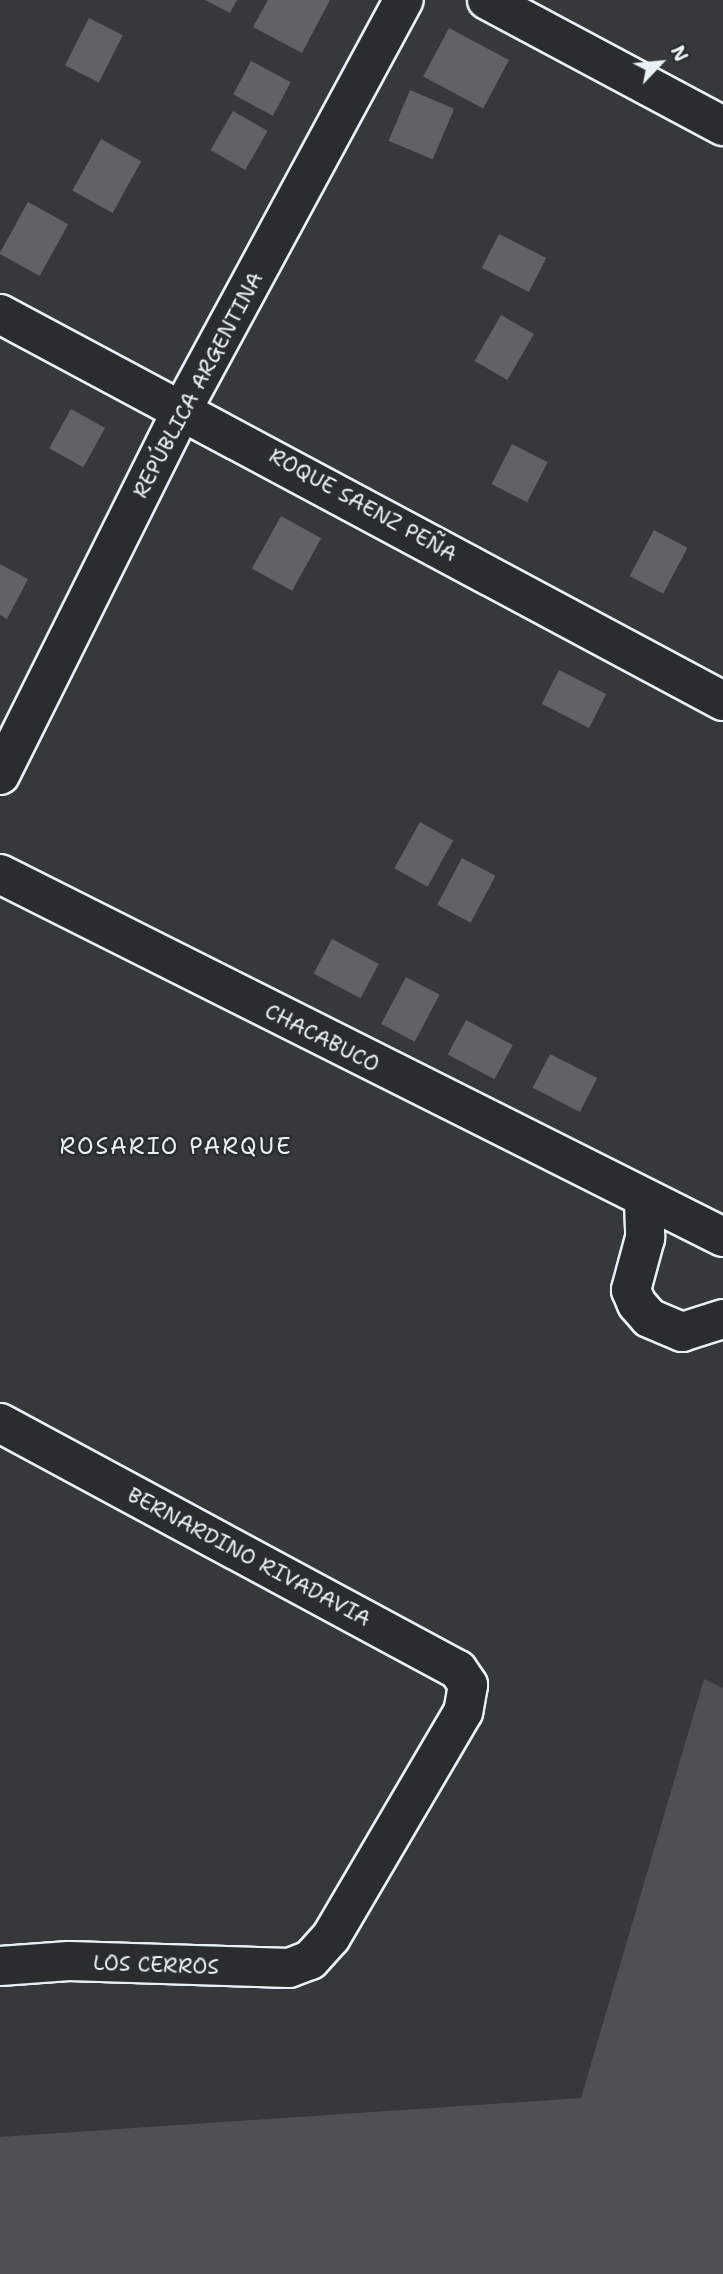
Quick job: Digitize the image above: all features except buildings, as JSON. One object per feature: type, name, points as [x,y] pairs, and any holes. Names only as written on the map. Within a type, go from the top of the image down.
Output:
[{"type":"street","name":"REPÚBLICA ARGENTINA","points":[[0,775],[183,408],[404,0]]},
{"type":"street","points":[[487,0],[723,126]]},
{"type":"street","name":"ROQUE SAENZ PEÑA","points":[[0,314],[183,408],[723,701]]},
{"type":"street","name":"CHACABUCO","points":[[0,874],[644,1201],[723,1237]]},
{"type":"street","points":[[644,1201],[645,1238],[631,1290],[637,1304],[649,1318],[682,1332],[723,1319]]},
{"type":"street","name":"BERNARDINO RIVADAVIA","points":[[0,1423],[458,1670],[468,1685],[463,1712],[331,1937],[310,1960]]},
{"type":"street","name":"LOS CERROS","points":[[0,1966],[69,1961],[289,1968],[310,1960]]},
{"type":"shaded area","points":[[704,1679],[723,1688],[723,2274],[0,2274],[0,2137],[581,2098]]},
{"type":"district","name":"ROSARIO PARQUE","points":[[176,1146]]}]
